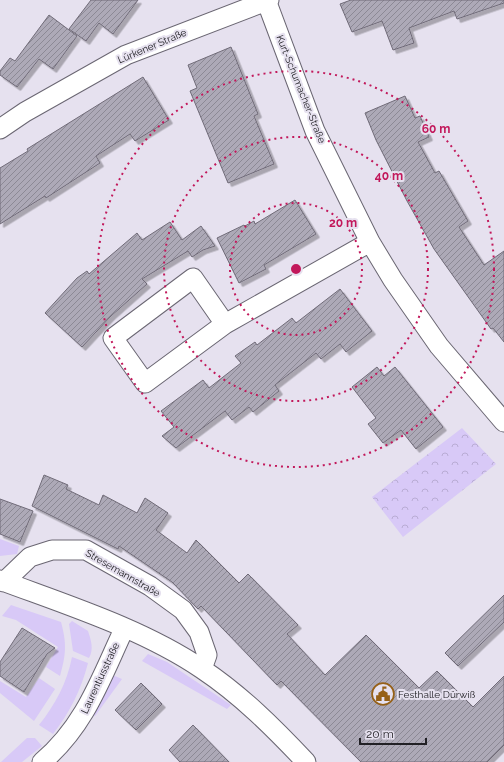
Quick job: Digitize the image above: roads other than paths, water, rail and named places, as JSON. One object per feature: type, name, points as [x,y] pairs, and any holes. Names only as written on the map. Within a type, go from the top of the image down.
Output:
[{"type":"street","name":"Lürkener Straße","points":[[0,129],[25,112],[126,55],[267,0]]},
{"type":"street","name":"Kurt-Schumacher-Straße","points":[[267,0],[315,131],[370,242],[393,280],[439,346],[504,422]]},
{"type":"street","points":[[225,324],[193,278],[113,338],[145,383],[225,324],[370,242]]},
{"type":"street","name":"Stresemannstraße","points":[[202,669],[207,655],[199,632],[183,610],[150,586],[86,550],[52,550],[30,557],[2,581],[124,629],[164,647],[202,669],[248,705],[276,730],[306,762]]},
{"type":"street","name":"Laurentiusstraße","points":[[42,762],[58,748],[83,716],[124,629]]},
{"type":"place","name":"Festhalle Dürwiß","points":[[383,694]]}]
